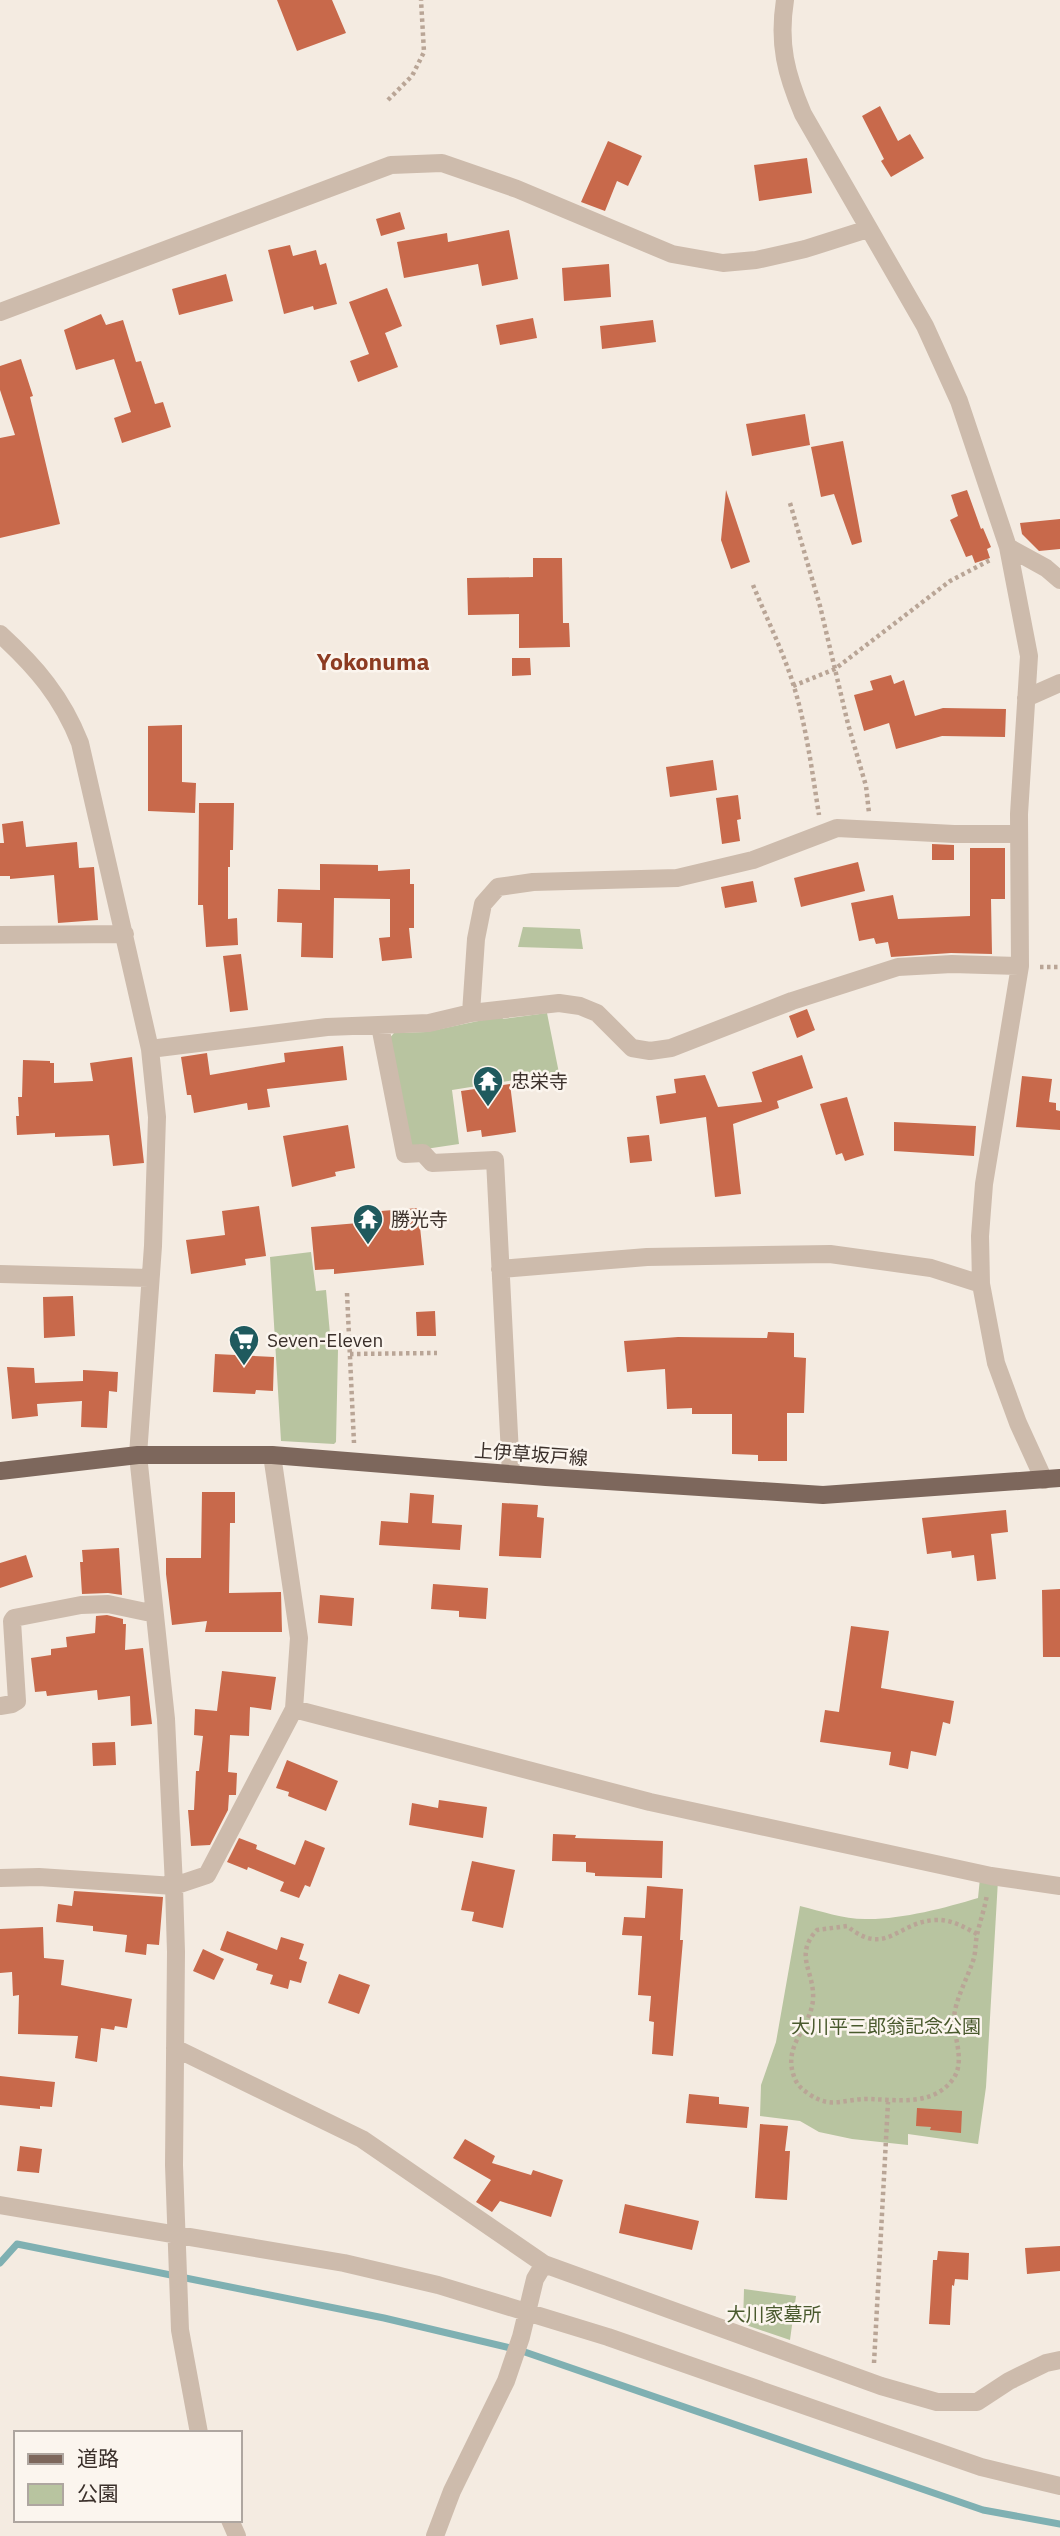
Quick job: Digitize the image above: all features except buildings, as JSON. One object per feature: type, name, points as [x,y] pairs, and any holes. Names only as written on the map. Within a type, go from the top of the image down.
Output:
[{"type":"main road","name":"上伊草坂戸線","points":[[0,1471],[138,1455],[272,1455],[823,1495],[1052,1479]]},
{"type":"street","points":[[785,0],[782,49],[788,80],[803,114],[925,326],[959,401],[1008,547],[1029,656],[1019,834],[1020,966],[984,1184],[980,1236],[981,1284],[996,1363],[1018,1423],[1052,1479]]},
{"type":"street","points":[[0,312],[391,164],[442,163],[517,190],[671,254],[723,262],[757,260],[868,229]]},
{"type":"street","points":[[1008,547],[1046,568],[1060,580]]},
{"type":"street","points":[[0,634],[52,688],[69,715],[80,743],[150,1049],[157,1117],[153,1246],[138,1455],[166,1719],[174,1886],[176,2236],[180,2330],[199,2431]]},
{"type":"street","points":[[1026,698],[1060,683]]},
{"type":"street","points":[[471,1013],[476,939],[483,904],[498,887],[533,882],[677,878],[753,860],[837,828],[1019,834]]},
{"type":"street","points":[[0,935],[125,934]]},
{"type":"street","points":[[150,1049],[327,1027],[429,1023],[471,1013],[559,1003],[580,1006],[597,1013],[632,1048],[650,1051],[671,1048],[792,1001],[898,967],[952,964],[1020,966]]},
{"type":"street","points":[[380,1026],[405,1154],[424,1153],[432,1163],[495,1160],[511,1474]]},
{"type":"street","points":[[500,1269],[646,1257],[830,1254],[931,1268],[981,1284]]},
{"type":"street","points":[[0,1275],[149,1278]]},
{"type":"street","points":[[0,1878],[39,1877],[174,1886],[207,1875],[294,1709],[299,1638],[272,1455]]},
{"type":"street","points":[[0,1706],[12,1704],[17,1700],[12,1620],[15,1618],[81,1605],[108,1604],[146,1612]]},
{"type":"street","points":[[294,1709],[650,1802],[991,1876],[1060,1886]]},
{"type":"street","points":[[175,2048],[362,2139],[544,2264],[873,2383],[937,2402],[977,2403],[1009,2381],[1046,2363],[1060,2360]]},
{"type":"street","points":[[0,2205],[355,2266],[438,2286],[527,2311],[981,2467],[1060,2486]]},
{"type":"street","points":[[435,2536],[452,2491],[506,2381],[535,2279],[544,2264]]},
{"type":"path","points":[[388,100],[412,76],[424,52],[421,0]]},
{"type":"path","points":[[790,503],[820,606],[866,786],[871,831]]},
{"type":"path","points":[[793,686],[835,669],[950,581],[1008,547]]},
{"type":"path","points":[[753,585],[787,667],[802,718],[823,834]]},
{"type":"path","points":[[347,1293],[355,1461]]},
{"type":"path","points":[[350,1354],[438,1353]]},
{"type":"path","points":[[977,1934],[953,1922],[935,1920],[916,1924],[887,1938],[871,1941],[860,1937],[847,1926],[817,1930],[808,1940],[805,1952],[813,1999],[805,2029],[796,2038],[791,2051],[794,2078],[801,2088],[826,2103],[870,2099],[888,2102],[932,2097],[953,2080],[958,2071],[959,2057],[954,2016],[974,1958],[991,1876]]},
{"type":"path","points":[[873,2383],[888,2102]]},
{"type":"green space","points":[[523,927],[580,929],[583,949],[518,947]]},
{"type":"green space","points":[[547,1013],[559,1073],[452,1090],[459,1144],[412,1151],[388,1040],[394,1033],[426,1032],[502,1016],[503,1019]]},
{"type":"green space","points":[[311,1252],[316,1291],[326,1290],[331,1345],[338,1350],[334,1444],[281,1441],[270,1257]]},
{"type":"green space","name":"大川平三郎翁記念公園","points":[[980,1878],[998,1880],[986,2087],[978,2144],[908,2134],[908,2145],[852,2139],[819,2132],[800,2121],[760,2116],[761,2085],[776,2042],[800,1906],[857,1919],[907,1915],[978,1898]]},
{"type":"green space","name":"大川家墓所","points":[[744,2289],[796,2296],[790,2340],[743,2324]]},
{"type":"waterway","points":[[0,2263],[17,2244],[384,2318],[519,2350],[983,2510],[1060,2524]]},
{"type":"place","name":"忠栄寺","points":[[488,1108]]},
{"type":"place","name":"勝光寺","points":[[368,1246]]},
{"type":"place","name":"Seven-Eleven","points":[[244,1367]]},
{"type":"district","name":"Yokonuma","points":[[373,661]]}]
